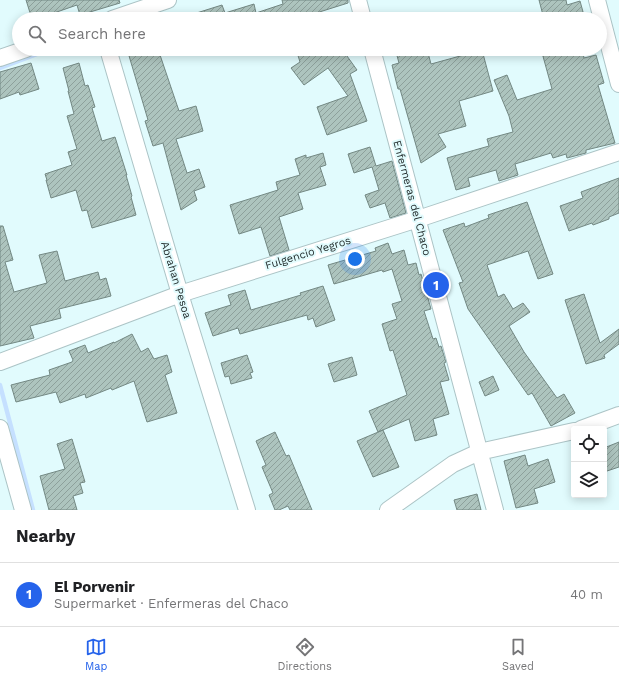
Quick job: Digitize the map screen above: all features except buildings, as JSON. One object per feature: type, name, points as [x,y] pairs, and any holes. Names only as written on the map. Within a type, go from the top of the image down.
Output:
[{"type":"street","points":[[133,12],[168,0]]},
{"type":"street","points":[[358,0],[361,12]]},
{"type":"street","points":[[597,0],[600,12]]},
{"type":"street","points":[[607,38],[619,84]]},
{"type":"street","points":[[0,58],[12,54]]},
{"type":"street","name":"Abrahan Pesoa","points":[[110,56],[180,294],[247,510]]},
{"type":"street","name":"Enfermeras del Chaco","points":[[374,56],[495,510]]},
{"type":"street","name":"Fulgencio Yegros","points":[[0,362],[180,294],[418,219],[619,152]]},
{"type":"street","points":[[589,426],[619,415]]},
{"type":"street","points":[[0,428],[23,510]]},
{"type":"street","points":[[388,510],[453,464],[479,452],[571,432]]},
{"type":"waterway","points":[[0,68],[32,56]]},
{"type":"waterway","points":[[0,385],[33,510]]},
{"type":"place","name":"El Porvenir","points":[[436,285]]}]
